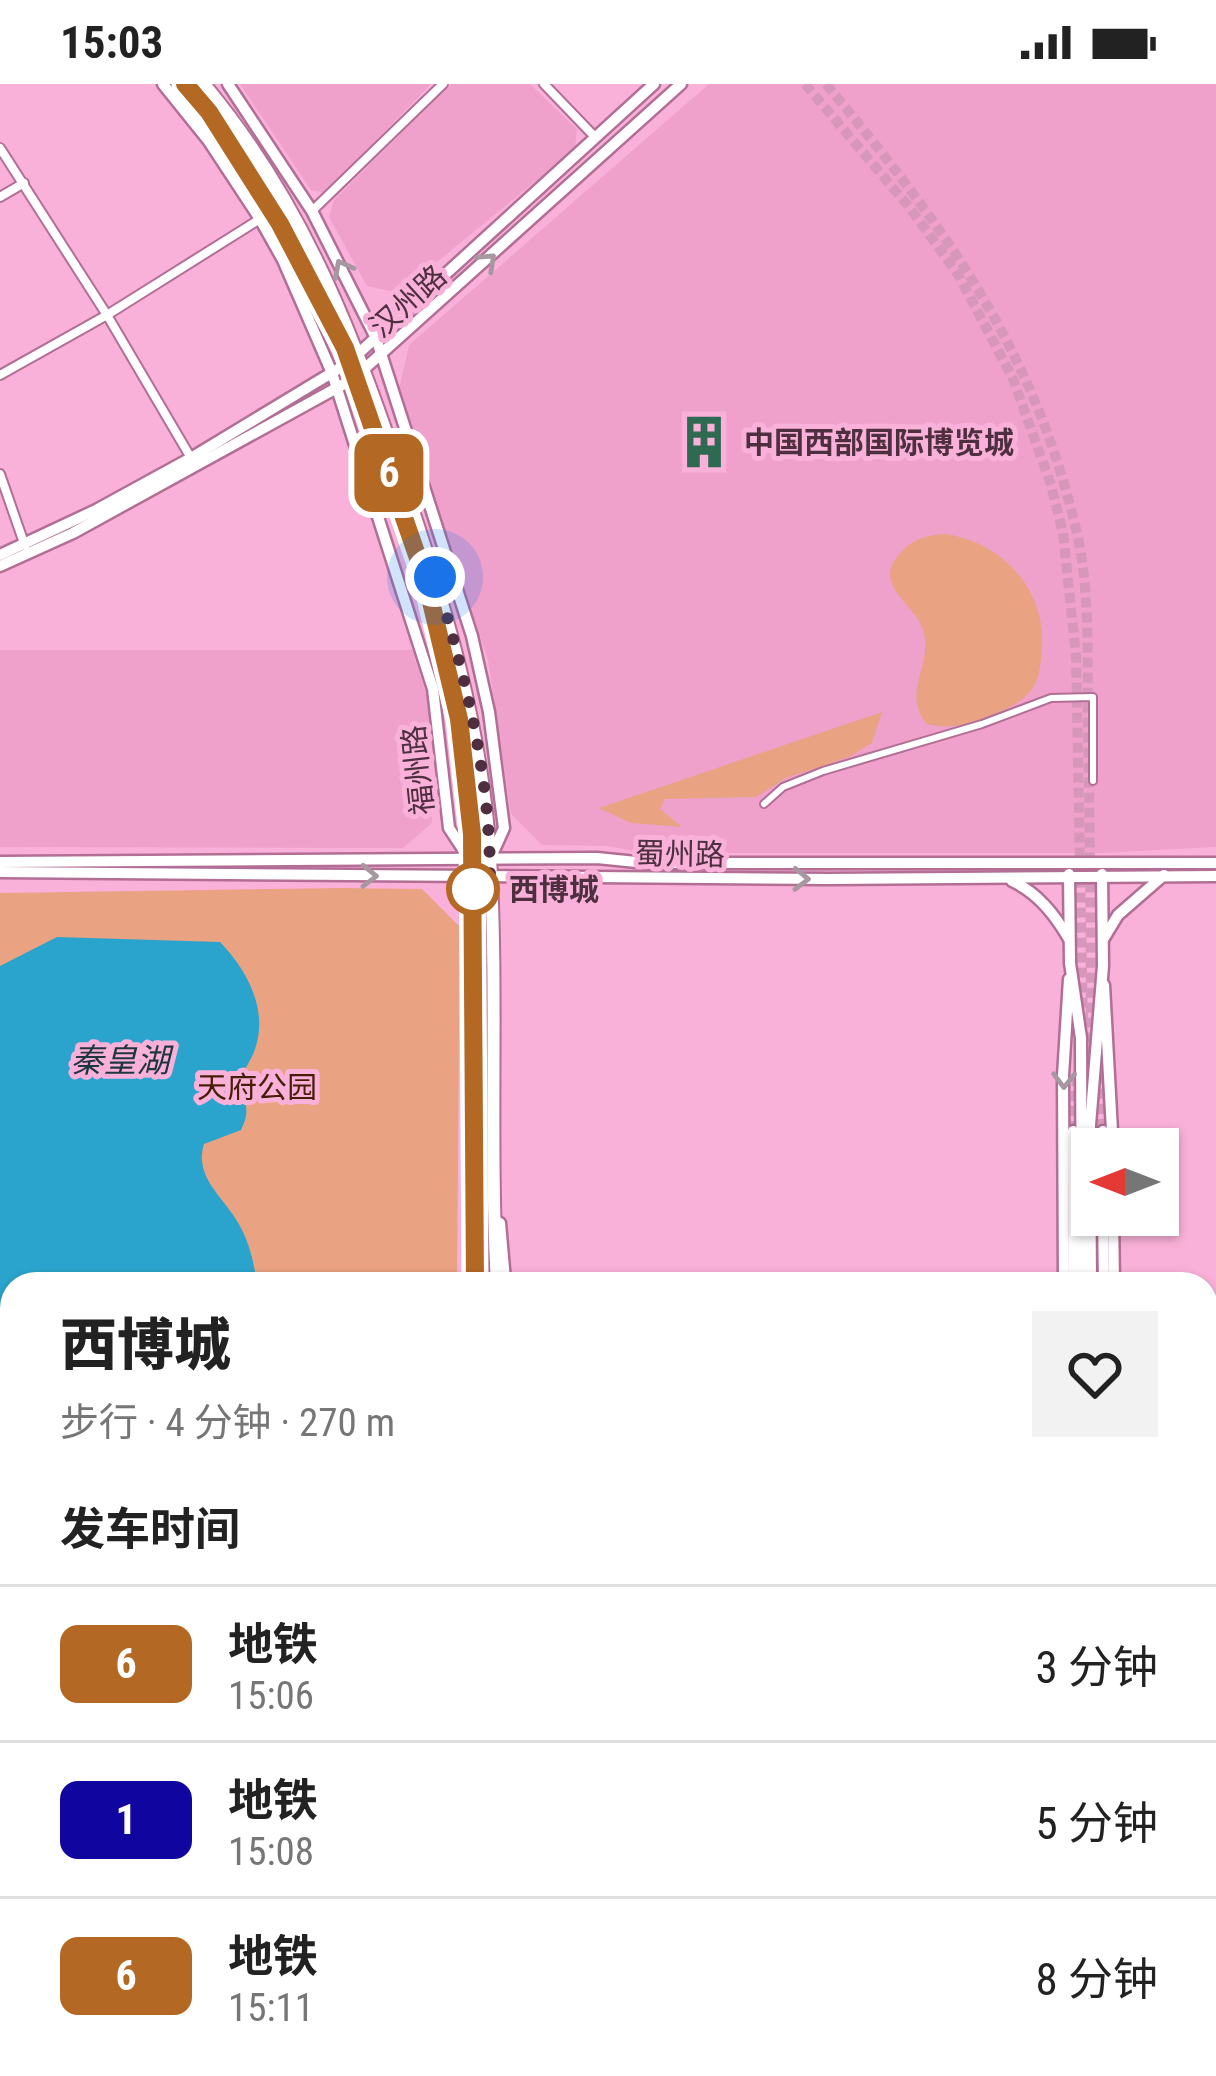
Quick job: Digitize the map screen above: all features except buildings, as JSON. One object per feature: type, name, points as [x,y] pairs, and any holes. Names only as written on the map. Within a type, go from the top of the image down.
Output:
[{"type":"main road","name":"福州路","points":[[163,84],[208,140],[284,260],[332,373],[433,689],[449,828],[470,860]]},
{"type":"main road","name":"福州路","points":[[188,84],[230,136],[269,197],[353,359]]},
{"type":"main road","name":"福州路","points":[[204,84],[243,134],[316,252],[458,649],[490,860],[494,1154],[503,1272]]},
{"type":"main road","name":"福州路","points":[[228,84],[312,211],[376,338],[472,636],[486,696],[504,828],[490,860]]},
{"type":"main road","name":"汉州路","points":[[0,566],[353,359],[654,84]]},
{"type":"main road","name":"汉州路","points":[[0,555],[27,550],[359,375],[681,84]]},
{"type":"main road","name":"福州路","points":[[359,375],[450,668],[463,735],[470,860],[472,1272]]},
{"type":"main road","name":"蜀州路","points":[[0,862],[490,860],[1069,871],[1216,862]]},
{"type":"main road","name":"蜀州路","points":[[1101,870],[1216,878]]},
{"type":"main road","points":[[1083,1272],[1102,966],[1101,870]]},
{"type":"main road","name":"蜀州路","points":[[0,872],[1009,880],[1069,871]]},
{"type":"main road","points":[[1064,1272],[1069,871]]},
{"type":"main road","points":[[1102,941],[1118,915],[1164,874]]},
{"type":"main road","points":[[1009,880],[1028,889],[1056,917],[1070,940]]},
{"type":"main road","points":[[1070,963],[1081,1038],[1082,1272]]},
{"type":"main road","points":[[1102,966],[1113,1128]]},
{"type":"main road","points":[[1079,1236],[1081,1272]]},
{"type":"main road","points":[[1103,1236],[1104,1272]]},
{"type":"main road","points":[[1113,1236],[1114,1272]]},
{"type":"street","points":[[312,211],[443,84]]},
{"type":"street","points":[[544,84],[596,138]]},
{"type":"street","points":[[0,148],[191,458]]},
{"type":"street","points":[[0,197],[24,183]]},
{"type":"street","points":[[0,375],[107,315],[260,219]]},
{"type":"street","points":[[0,474],[27,550]]},
{"type":"street","points":[[764,804],[783,787],[823,771],[982,724],[1051,698],[1093,697],[1093,781]]},
{"type":"shaded area","points":[[240,84],[431,84],[325,193],[311,190]]},
{"type":"shaded area","points":[[451,84],[530,84],[577,129],[575,149],[399,293],[367,286],[329,217],[334,200]]},
{"type":"shaded area","points":[[709,84],[1216,84],[1216,847],[1102,853],[644,853],[607,846],[542,845],[511,814],[488,660],[399,389],[409,345]]},
{"type":"shaded area","points":[[0,650],[412,650],[430,706],[432,823],[403,848],[0,847]]},
{"type":"green space","points":[[944,534],[984,547],[1016,572],[1037,607],[1042,648],[1037,680],[1021,700],[982,719],[943,726],[927,724],[920,713],[917,691],[924,633],[890,575],[910,544]]},
{"type":"green space","points":[[882,712],[872,743],[849,757],[786,778],[756,797],[665,799],[660,809],[682,827],[631,823],[599,808]]},
{"type":"green space","name":"天府公园","points":[[422,889],[460,927],[457,1272],[0,1272],[0,893]]},
{"type":"water","name":"秦皇湖","points":[[57,937],[220,942],[252,991],[259,1034],[240,1084],[246,1107],[241,1130],[204,1144],[203,1168],[244,1234],[255,1272],[0,1272],[0,966]]},
{"type":"tunnel","points":[[805,84],[910,208],[959,276],[1013,379],[1051,485],[1063,533],[1076,656],[1083,1024]]},
{"type":"tunnel","points":[[826,84],[944,238],[1008,343],[1057,460],[1075,525],[1087,624],[1091,1054]]},
{"type":"tunnel","points":[[1098,1074],[1103,1128]]},
{"type":"tunnel","points":[[1073,1128],[1077,1079]]},
{"type":"metro line","name":"6","points":[[185,84],[209,112],[280,224],[345,348],[426,581],[459,719],[472,834],[475,1272]]},
{"type":"place","name":"中国西部国际博览城","points":[[704,442]]},
{"type":"place","name":"西博城","points":[[473,889]]},
{"type":"route","points":[[435,577],[458,649],[485,812],[490,876],[470,876],[473,889]]}]
